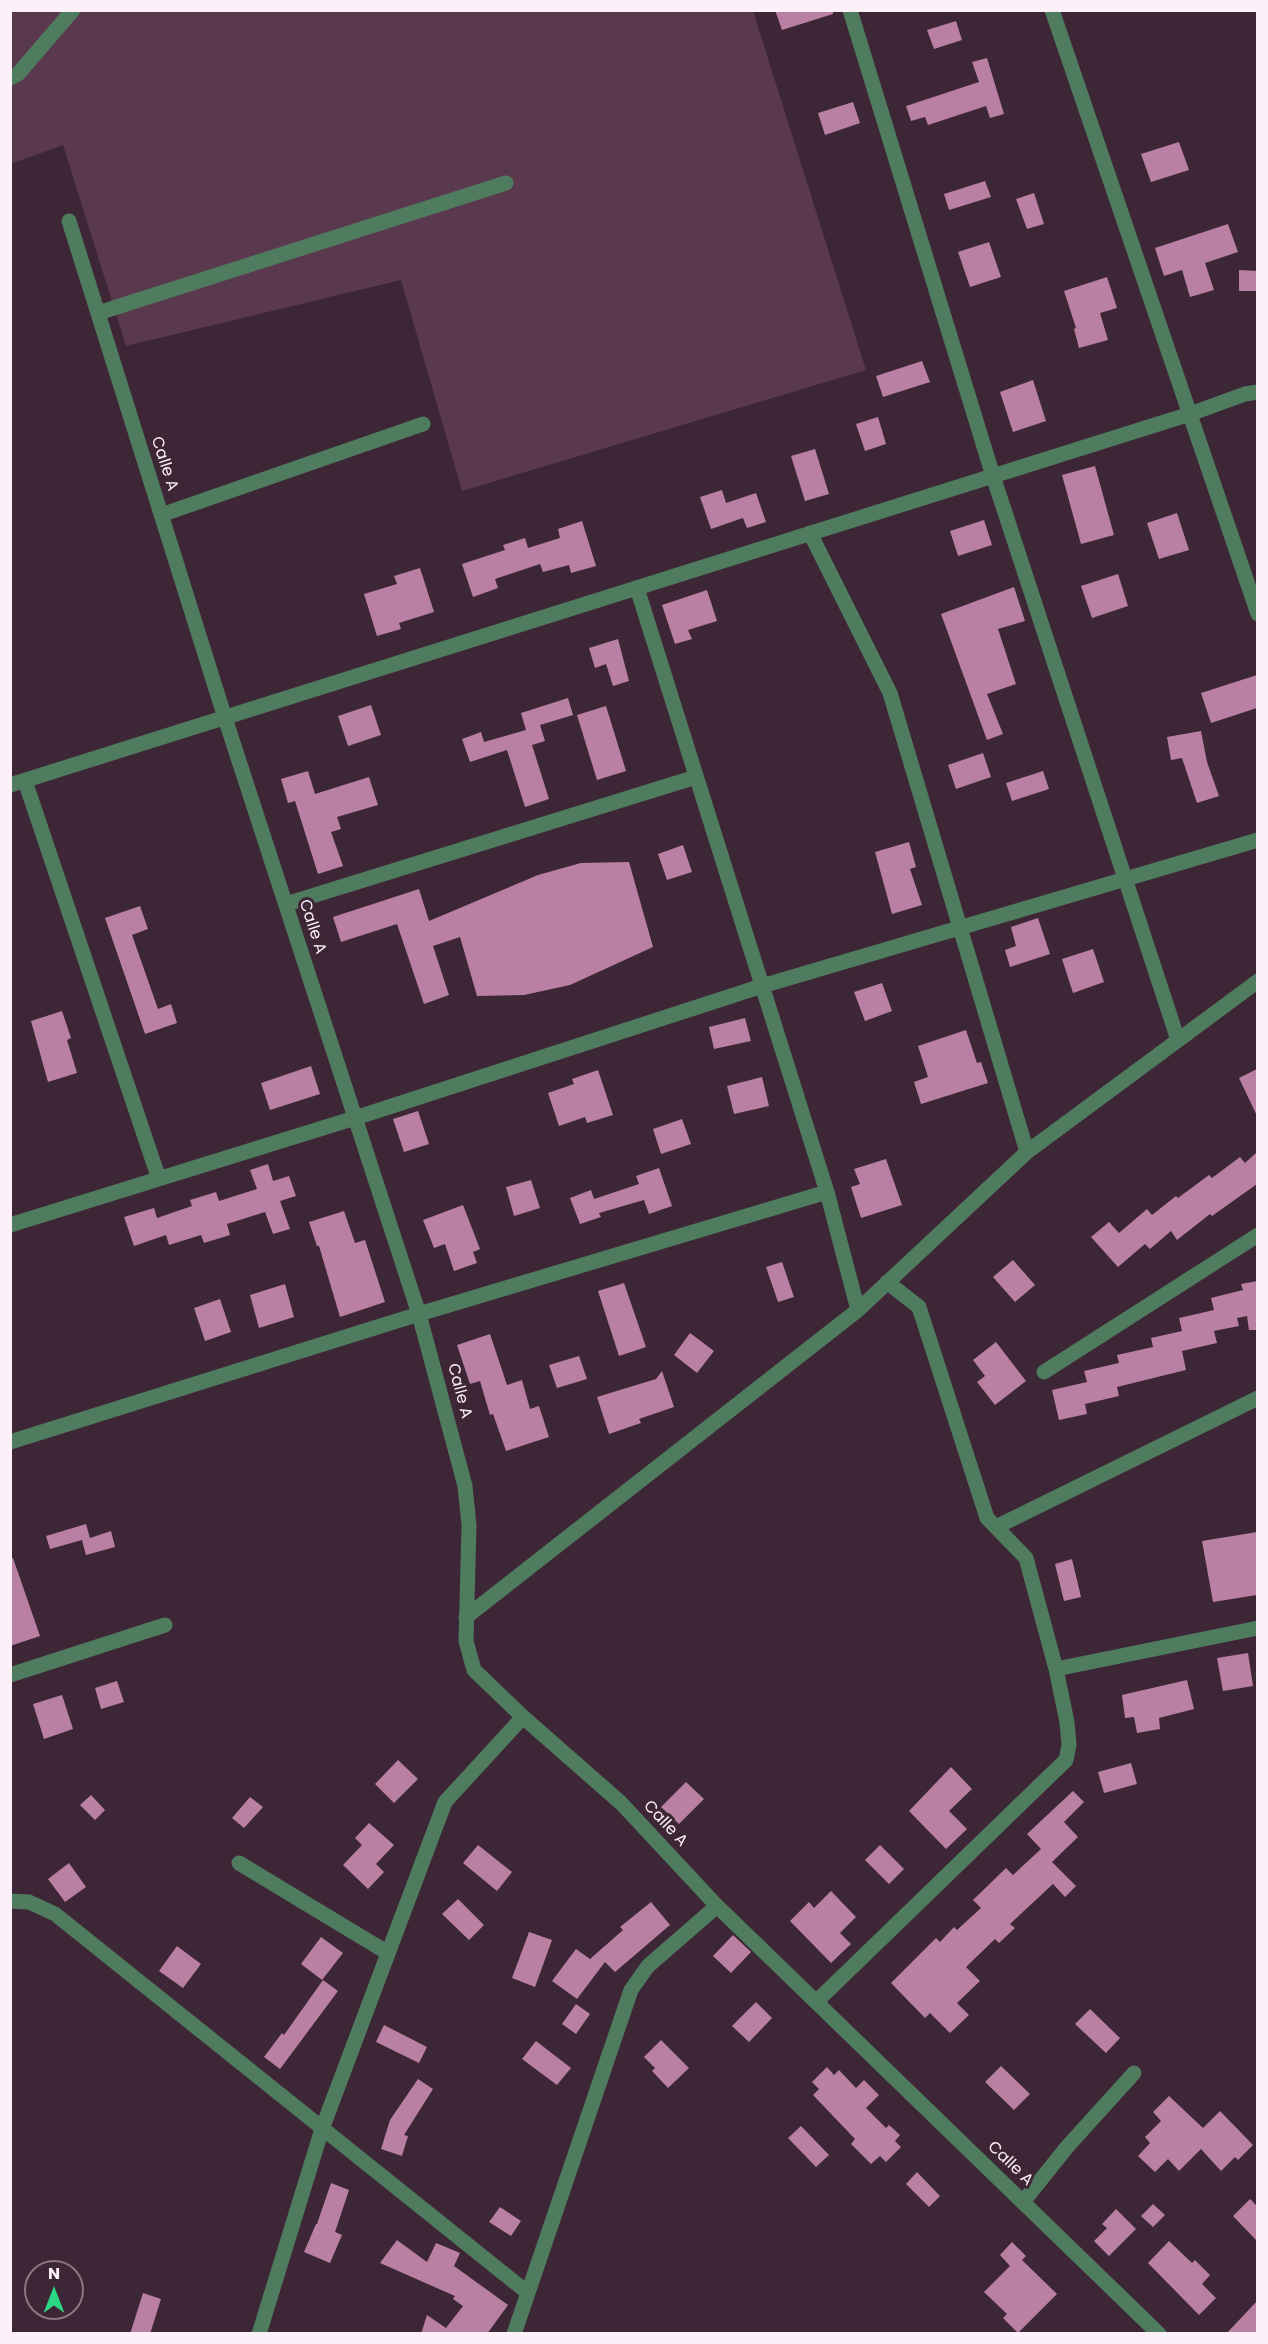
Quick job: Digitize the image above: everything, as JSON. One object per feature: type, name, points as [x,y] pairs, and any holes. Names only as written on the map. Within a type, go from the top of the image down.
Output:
[{"type":"street","points":[[10,78],[18,74],[73,10]]},
{"type":"street","points":[[850,10],[993,476],[1178,1040]]},
{"type":"street","points":[[1052,10],[1257,614]]},
{"type":"street","points":[[98,313],[506,183]]},
{"type":"street","name":"Calle A","points":[[69,221],[225,718],[419,1314],[465,1486],[469,1525],[466,1641],[474,1670],[523,1717],[621,1803],[717,1906],[1159,2334]]},
{"type":"street","points":[[159,1179],[18,783],[1257,392]]},
{"type":"street","points":[[162,515],[423,424]]},
{"type":"street","points":[[810,534],[890,693],[1027,1152]]},
{"type":"street","points":[[637,588],[826,1192],[858,1310]]},
{"type":"street","points":[[286,904],[696,777]]},
{"type":"street","points":[[10,1225],[355,1118],[762,986],[1257,840]]},
{"type":"street","points":[[466,1617],[858,1310],[1027,1152],[1257,981]]},
{"type":"street","points":[[10,1442],[419,1314],[826,1192]]},
{"type":"street","points":[[1044,1372],[1257,1235]]},
{"type":"street","points":[[816,2002],[1066,1760],[1069,1745],[1067,1722],[1056,1669],[1026,1558],[987,1518],[919,1307],[888,1282]]},
{"type":"street","points":[[996,1527],[1257,1398]]},
{"type":"street","points":[[10,1675],[165,1625]]},
{"type":"street","points":[[1056,1669],[1257,1628]]},
{"type":"street","points":[[259,2334],[322,2129],[445,1802],[523,1717]]},
{"type":"street","points":[[239,1863],[388,1953]]},
{"type":"street","points":[[10,1901],[29,1902],[55,1914],[528,2293]]},
{"type":"street","points":[[514,2334],[631,1990],[648,1966],[717,1906]]},
{"type":"street","points":[[1023,2202],[1067,2147],[1134,2073]]},
{"type":"shaded area","points":[[11,11],[753,11],[866,370],[462,491],[401,280],[126,346],[63,145],[11,164]]},
{"type":"building","points":[[775,10],[833,10],[833,14],[782,30]]},
{"type":"building","points":[[956,21],[962,40],[934,49],[927,30]]},
{"type":"building","points":[[987,58],[1004,114],[990,118],[986,106],[928,125],[925,117],[911,121],[906,106],[979,82],[972,62]]},
{"type":"building","points":[[853,102],[860,123],[825,135],[818,113]]},
{"type":"building","points":[[1179,142],[1189,170],[1151,182],[1141,154]]},
{"type":"building","points":[[985,181],[991,197],[949,210],[944,194]]},
{"type":"building","points":[[1034,193],[1044,224],[1027,229],[1016,199]]},
{"type":"building","points":[[1228,224],[1238,252],[1205,263],[1214,290],[1190,297],[1182,270],[1164,276],[1155,248]]},
{"type":"building","points":[[989,242],[1001,277],[970,287],[958,252]]},
{"type":"building","points":[[1239,270],[1257,271],[1257,291],[1239,291]]},
{"type":"building","points":[[1107,277],[1117,308],[1100,313],[1108,340],[1079,348],[1074,329],[1076,328],[1064,291]]},
{"type":"building","points":[[922,361],[930,382],[883,397],[876,376]]},
{"type":"building","points":[[1033,380],[1046,421],[1013,432],[1000,392]]},
{"type":"building","points":[[878,417],[886,444],[865,451],[856,424]]},
{"type":"building","points":[[815,449],[829,494],[805,501],[791,456]]},
{"type":"building","points":[[1095,466],[1114,535],[1081,544],[1062,475]]},
{"type":"building","points":[[722,490],[726,503],[756,493],[766,522],[747,528],[743,518],[711,529],[700,497]]},
{"type":"building","points":[[1177,513],[1189,550],[1159,559],[1147,523]]},
{"type":"building","points":[[984,520],[992,545],[958,556],[950,531]]},
{"type":"building","points":[[582,521],[596,566],[571,573],[569,565],[543,572],[540,564],[495,579],[498,588],[473,597],[462,564],[505,550],[503,545],[525,538],[528,548],[560,538],[558,529]]},
{"type":"building","points":[[420,568],[434,612],[399,623],[401,629],[377,636],[364,594],[397,584],[394,576]]},
{"type":"building","points":[[1118,574],[1128,606],[1092,618],[1081,586]]},
{"type":"building","points":[[1014,587],[1025,621],[998,629],[1016,684],[987,694],[1003,734],[987,740],[941,614]]},
{"type":"building","points":[[707,590],[717,621],[688,630],[692,639],[675,644],[662,605]]},
{"type":"building","points":[[618,639],[629,681],[613,686],[606,664],[595,668],[589,648]]},
{"type":"building","points":[[1257,675],[1257,708],[1211,723],[1201,693]]},
{"type":"building","points":[[568,698],[573,715],[540,725],[545,741],[532,745],[549,799],[525,807],[507,750],[470,762],[462,739],[481,732],[484,742],[526,730],[521,713]]},
{"type":"building","points":[[371,705],[381,735],[348,746],[338,716]]},
{"type":"building","points":[[606,706],[626,771],[597,780],[577,715]]},
{"type":"building","points":[[1201,731],[1207,762],[1219,796],[1197,803],[1182,758],[1171,760],[1167,737]]},
{"type":"building","points":[[983,753],[991,777],[956,789],[948,765]]},
{"type":"building","points":[[308,771],[315,794],[369,777],[378,805],[337,817],[341,829],[331,832],[343,866],[318,874],[295,801],[288,803],[281,779]]},
{"type":"building","points":[[1043,771],[1049,789],[1012,801],[1006,783]]},
{"type":"building","points":[[909,842],[916,867],[910,869],[922,905],[892,914],[875,852]]},
{"type":"building","points":[[683,845],[692,872],[667,880],[658,854]]},
{"type":"building","points":[[629,862],[653,947],[570,985],[524,995],[477,996],[460,937],[433,946],[449,995],[424,1004],[397,924],[341,942],[333,917],[419,889],[429,921],[538,875],[581,863]]},
{"type":"building","points":[[140,906],[148,929],[132,935],[158,1009],[171,1004],[177,1023],[145,1034],[105,918]]},
{"type":"building","points":[[1038,918],[1050,954],[1010,967],[1005,950],[1016,946],[1011,927]]},
{"type":"building","points":[[1093,949],[1104,982],[1073,993],[1062,959]]},
{"type":"building","points":[[882,983],[892,1011],[865,1021],[854,992]]},
{"type":"building","points":[[62,1011],[71,1038],[67,1040],[77,1073],[48,1082],[31,1021]]},
{"type":"building","points":[[745,1018],[751,1041],[714,1049],[709,1027]]},
{"type":"building","points":[[966,1030],[977,1063],[981,1062],[988,1083],[921,1104],[914,1082],[928,1077],[918,1046]]},
{"type":"building","points":[[311,1066],[320,1094],[270,1110],[261,1083]]},
{"type":"building","points":[[1257,1069],[1257,1116],[1239,1078]]},
{"type":"building","points":[[598,1070],[613,1115],[587,1123],[585,1117],[559,1126],[548,1093],[574,1084],[572,1079]]},
{"type":"building","points":[[762,1077],[769,1106],[734,1114],[727,1086]]},
{"type":"building","points":[[418,1111],[429,1144],[404,1152],[393,1119]]},
{"type":"building","points":[[682,1119],[691,1144],[661,1154],[653,1129]]},
{"type":"building","points":[[1257,1152],[1257,1184],[1212,1216],[1210,1214],[1177,1240],[1171,1231],[1150,1249],[1145,1244],[1118,1267],[1091,1237],[1109,1222],[1119,1233],[1147,1209],[1152,1215],[1209,1175],[1212,1178],[1240,1157],[1245,1163]]},
{"type":"building","points":[[886,1159],[902,1205],[861,1218],[851,1187],[860,1184],[854,1169]]},
{"type":"building","points":[[268,1164],[273,1181],[289,1176],[296,1196],[280,1201],[290,1229],[273,1234],[265,1212],[227,1224],[230,1235],[204,1243],[201,1235],[169,1245],[166,1235],[134,1246],[124,1217],[154,1208],[157,1218],[192,1206],[190,1200],[216,1192],[219,1201],[257,1189],[250,1170]]},
{"type":"building","points":[[659,1168],[672,1206],[649,1214],[644,1200],[599,1213],[601,1217],[580,1224],[570,1198],[591,1190],[594,1199],[639,1184],[636,1176]]},
{"type":"building","points":[[531,1180],[540,1208],[514,1216],[506,1187]]},
{"type":"building","points":[[463,1205],[480,1249],[473,1252],[477,1263],[454,1271],[445,1244],[434,1248],[423,1220]]},
{"type":"building","points":[[344,1211],[355,1243],[365,1240],[385,1302],[340,1317],[319,1246],[317,1246],[309,1222]]},
{"type":"building","points":[[1013,1260],[1035,1285],[1015,1302],[993,1277]]},
{"type":"building","points":[[782,1262],[794,1297],[778,1302],[766,1267]]},
{"type":"building","points":[[1257,1281],[1257,1330],[1249,1330],[1247,1316],[1237,1318],[1239,1326],[1214,1331],[1217,1343],[1182,1351],[1186,1370],[1117,1387],[1119,1396],[1085,1404],[1087,1414],[1059,1420],[1052,1390],[1087,1382],[1084,1371],[1119,1363],[1117,1355],[1153,1347],[1151,1338],[1182,1331],[1179,1318],[1214,1310],[1211,1298],[1243,1290],[1241,1284]]},
{"type":"building","points":[[624,1283],[646,1347],[619,1356],[598,1291]]},
{"type":"building","points":[[285,1284],[294,1317],[259,1328],[250,1295]]},
{"type":"building","points":[[220,1299],[231,1332],[205,1341],[194,1308]]},
{"type":"building","points":[[690,1333],[714,1351],[697,1373],[674,1355]]},
{"type":"building","points":[[490,1334],[507,1385],[522,1380],[530,1409],[539,1406],[549,1437],[506,1451],[493,1414],[490,1415],[480,1381],[470,1384],[457,1345]]},
{"type":"building","points":[[996,1342],[1026,1381],[995,1405],[977,1382],[985,1376],[973,1360]]},
{"type":"building","points":[[579,1356],[587,1379],[557,1388],[549,1365]]},
{"type":"building","points":[[662,1371],[674,1407],[639,1419],[641,1423],[609,1434],[597,1397],[656,1379]]},
{"type":"building","points":[[86,1524],[90,1538],[111,1531],[115,1547],[86,1555],[82,1540],[50,1549],[46,1536]]},
{"type":"building","points":[[1257,1532],[1257,1595],[1213,1602],[1202,1541]]},
{"type":"building","points":[[10,1558],[13,1558],[40,1636],[10,1646]]},
{"type":"building","points":[[1072,1559],[1081,1597],[1064,1601],[1055,1564]]},
{"type":"building","points":[[1248,1653],[1253,1686],[1223,1691],[1217,1658]]},
{"type":"building","points":[[1187,1680],[1194,1709],[1159,1718],[1160,1729],[1137,1733],[1134,1717],[1125,1718],[1122,1695]]},
{"type":"building","points":[[117,1681],[124,1702],[101,1709],[95,1688]]},
{"type":"building","points":[[62,1695],[73,1729],[44,1739],[33,1704]]},
{"type":"building","points":[[398,1760],[418,1779],[394,1803],[375,1784]]},
{"type":"building","points":[[1131,1763],[1137,1784],[1104,1793],[1098,1772]]},
{"type":"building","points":[[951,1767],[972,1789],[949,1811],[967,1829],[946,1849],[909,1811]]},
{"type":"building","points":[[686,1782],[704,1799],[679,1824],[661,1807]]},
{"type":"building","points":[[1073,1791],[1084,1802],[1064,1822],[1078,1837],[1052,1862],[1076,1886],[1065,1897],[1053,1884],[1010,1924],[1015,1928],[999,1943],[995,1939],[966,1967],[980,1981],[957,2003],[969,2015],[950,2033],[930,2013],[925,2018],[891,1983],[936,1938],[940,1942],[954,1927],[957,1930],[981,1908],[973,1900],[1006,1868],[1013,1875],[1041,1849],[1027,1834]]},
{"type":"building","points":[[91,1795],[105,1810],[95,1820],[80,1805]]},
{"type":"building","points":[[250,1797],[263,1807],[244,1828],[232,1818]]},
{"type":"building","points":[[369,1823],[394,1845],[376,1864],[384,1872],[368,1889],[343,1865],[362,1845],[355,1838]]},
{"type":"building","points":[[478,1845],[512,1872],[497,1891],[463,1863]]},
{"type":"building","points":[[880,1845],[904,1869],[889,1884],[865,1860]]},
{"type":"building","points":[[69,1863],[86,1887],[65,1902],[48,1879]]},
{"type":"building","points":[[831,1891],[856,1917],[840,1933],[851,1944],[831,1963],[790,1921],[809,1902],[814,1908]]},
{"type":"building","points":[[458,1899],[484,1925],[469,1940],[442,1914]]},
{"type":"building","points":[[651,1902],[670,1925],[615,1972],[605,1962],[577,1999],[552,1981],[576,1949],[590,1959],[623,1930],[620,1927]]},
{"type":"building","points":[[529,1932],[552,1940],[535,1987],[512,1978]]},
{"type":"building","points":[[733,1935],[751,1952],[731,1973],[713,1956]]},
{"type":"building","points":[[321,1937],[343,1953],[322,1980],[301,1964]]},
{"type":"building","points":[[177,1946],[201,1964],[183,1988],[159,1971]]},
{"type":"building","points":[[323,1980],[338,1991],[280,2069],[264,2057],[282,2033],[284,2035]]},
{"type":"building","points":[[756,2002],[772,2018],[749,2042],[732,2026]]},
{"type":"building","points":[[576,2004],[590,2014],[576,2034],[562,2024]]},
{"type":"building","points":[[1090,2009],[1120,2038],[1106,2053],[1075,2024]]},
{"type":"building","points":[[384,2025],[427,2047],[419,2063],[376,2042]]},
{"type":"building","points":[[661,2040],[689,2068],[668,2088],[652,2071],[655,2068],[644,2057]]},
{"type":"building","points":[[536,2041],[571,2068],[557,2085],[522,2059]]},
{"type":"building","points":[[1001,2066],[1030,2094],[1014,2110],[985,2082]]},
{"type":"building","points":[[827,2067],[834,2075],[839,2070],[856,2088],[864,2080],[879,2095],[866,2108],[886,2128],[889,2125],[900,2135],[895,2141],[901,2147],[886,2162],[880,2156],[871,2164],[851,2144],[855,2139],[813,2095],[819,2089],[812,2082]]},
{"type":"building","points":[[418,2079],[433,2089],[404,2135],[408,2136],[402,2156],[381,2149],[390,2120]]},
{"type":"building","points":[[1169,2096],[1203,2128],[1220,2111],[1253,2145],[1238,2160],[1235,2157],[1221,2171],[1201,2149],[1179,2171],[1168,2159],[1155,2172],[1138,2156],[1150,2143],[1145,2137],[1161,2121],[1153,2112]]},
{"type":"building","points":[[801,2126],[829,2155],[816,2167],[788,2138]]},
{"type":"building","points":[[917,2172],[940,2196],[929,2207],[906,2184]]},
{"type":"building","points":[[331,2183],[349,2190],[335,2232],[342,2235],[330,2263],[304,2252],[317,2224]]},
{"type":"building","points":[[1250,2199],[1257,2206],[1257,2241],[1233,2216]]},
{"type":"building","points":[[1153,2204],[1165,2215],[1153,2227],[1141,2216]]},
{"type":"building","points":[[500,2207],[521,2221],[511,2236],[489,2222]]},
{"type":"building","points":[[1116,2209],[1136,2229],[1109,2256],[1094,2241],[1107,2228],[1102,2224]]},
{"type":"building","points":[[397,2240],[427,2262],[436,2243],[460,2253],[454,2266],[508,2305],[487,2334],[421,2334],[427,2315],[446,2328],[463,2306],[453,2299],[455,2296],[380,2263]]},
{"type":"building","points":[[1169,2241],[1192,2263],[1195,2260],[1210,2275],[1202,2284],[1216,2298],[1199,2315],[1148,2263]]},
{"type":"building","points":[[1012,2242],[1026,2256],[1022,2260],[1057,2294],[1018,2333],[1003,2318],[1007,2314],[984,2292],[1010,2266],[1000,2255]]},
{"type":"building","points":[[143,2293],[161,2299],[150,2334],[130,2334]]},
{"type":"building","points":[[1257,2301],[1257,2334],[1226,2334]]}]
